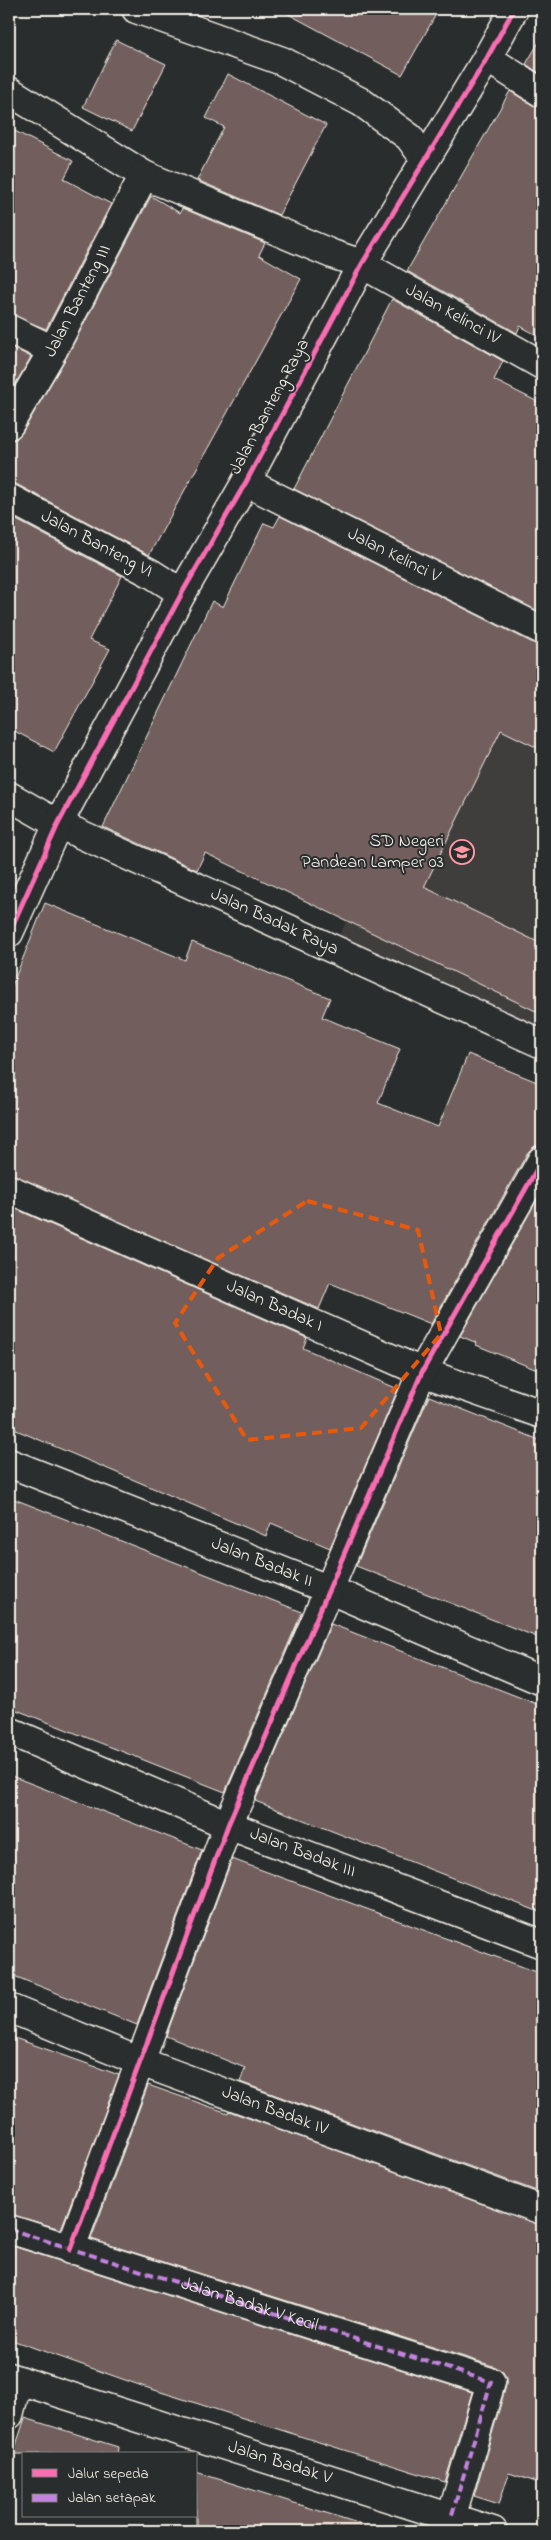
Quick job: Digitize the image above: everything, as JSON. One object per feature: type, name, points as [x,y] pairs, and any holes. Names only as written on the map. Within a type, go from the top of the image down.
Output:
[{"type":"street","points":[[136,9],[290,65],[361,102],[409,137],[425,159]]},
{"type":"street","name":"Jalan Banteng Raya","points":[[9,933],[58,824],[182,593],[246,482],[362,264],[487,58],[514,9]]},
{"type":"street","points":[[487,58],[542,93]]},
{"type":"street","points":[[9,91],[144,175],[332,254],[362,264]]},
{"type":"street","name":"Jalan Banteng III","points":[[9,426],[53,350],[144,175]]},
{"type":"street","name":"Jalan Kelinci IV","points":[[362,264],[542,365]]},
{"type":"street","points":[[9,328],[53,350]]},
{"type":"street","name":"Jalan Kelinci V","points":[[246,482],[542,630]]},
{"type":"street","name":"Jalan Banteng VI","points":[[9,498],[152,574],[182,593]]},
{"type":"street","name":"Jalan Badak Raya","points":[[9,796],[58,824],[542,1044]]},
{"type":"street","points":[[70,2250],[228,1825],[422,1372],[542,1160]]},
{"type":"street","name":"Jalan Badak I","points":[[9,1189],[422,1372],[542,1414]]},
{"type":"street","name":"Jalan Badak II","points":[[9,1463],[330,1590],[542,1681]]},
{"type":"street","name":"Jalan Badak III","points":[[9,1731],[228,1825],[542,1944]]},
{"type":"street","name":"Jalan Badak IV","points":[[9,2008],[141,2062],[542,2210]]},
{"type":"street","name":"Jalan Badak V Kecil","points":[[9,2229],[70,2250],[490,2382],[451,2518]]},
{"type":"street","points":[[9,2415],[13,2378]]},
{"type":"street","name":"Jalan Badak V","points":[[13,2378],[493,2531]]},
{"type":"highlighted area","points":[[307,1201],[418,1230],[441,1334],[361,1428],[247,1440],[175,1323],[218,1258]]},
{"type":"shaded area","name":"SD Negeri Pandean Lamper 03","points":[[536,655],[542,658],[542,1033],[338,937],[367,884]]},
{"type":"building","points":[[279,9],[439,9],[402,75]]},
{"type":"building","points":[[542,37],[542,75],[526,64]]},
{"type":"building","points":[[116,40],[166,64],[132,131],[83,107]]},
{"type":"building","points":[[228,74],[326,125],[279,215],[197,180],[224,127],[206,118]]},
{"type":"building","points":[[510,91],[534,106],[542,108],[542,338],[520,326],[517,333],[407,271]]},
{"type":"building","points":[[9,128],[73,161],[64,179],[111,204],[46,329],[9,314]]},
{"type":"building","points":[[151,196],[180,213],[182,208],[265,243],[259,255],[301,279],[149,555],[9,482],[9,441],[16,439],[22,433],[66,358]]},
{"type":"building","points":[[392,299],[503,361],[494,380],[542,404],[542,613],[294,489]]},
{"type":"building","points":[[9,346],[31,357],[9,395]]},
{"type":"building","points":[[9,516],[122,576],[89,640],[110,649],[54,752],[9,728]]},
{"type":"building","points":[[280,516],[542,646],[542,750],[501,730],[424,887],[542,944],[542,1014],[205,853],[197,870],[103,827],[212,601],[223,607],[264,523],[274,527]]},
{"type":"building","points":[[45,903],[185,960],[192,942],[330,998],[322,1017],[400,1049],[378,1103],[438,1127],[468,1054],[542,1084],[542,1144],[535,1146],[528,1152],[431,1324],[330,1283],[319,1309],[9,1174],[9,993]]},
{"type":"building","points":[[542,1191],[542,1372],[476,1345],[477,1343],[460,1336]]},
{"type":"building","points":[[9,1206],[307,1338],[303,1348],[398,1389],[330,1548],[271,1523],[266,1536],[9,1427]]},
{"type":"building","points":[[429,1396],[542,1441],[542,1639],[356,1566]]},
{"type":"building","points":[[9,1497],[302,1612],[225,1792],[9,1707]]},
{"type":"building","points":[[331,1624],[542,1706],[542,1913],[255,1801]]},
{"type":"building","points":[[9,1775],[202,1850],[137,2025],[9,1974]]},
{"type":"building","points":[[232,1859],[542,1974],[542,2193],[240,2082],[245,2068],[166,2036]]},
{"type":"building","points":[[9,2036],[119,2075],[61,2229],[9,2214]]},
{"type":"building","points":[[148,2085],[228,2113],[229,2111],[542,2225],[542,2484],[509,2473],[499,2504],[474,2496],[506,2386],[506,2378],[503,2372],[496,2367],[91,2239]]},
{"type":"building","points":[[9,2245],[472,2392],[445,2482],[145,2387],[9,2339]]},
{"type":"building","points":[[25,2418],[118,2447],[117,2452],[22,2452],[22,2454],[13,2454]]},
{"type":"building","points":[[198,2473],[361,2524],[360,2531],[196,2531],[196,2518],[198,2518]]},
{"type":"marked path","points":[[9,2229],[491,2382],[451,2518]]},
{"type":"cycle path","points":[[9,933],[58,824],[182,593],[246,482],[362,264],[487,58],[514,9]]},
{"type":"cycle path","points":[[70,2250],[228,1825],[422,1372],[542,1160]]},
{"type":"place","name":"SD Negeri Pandean Lamper 03","points":[[462,852]]}]
